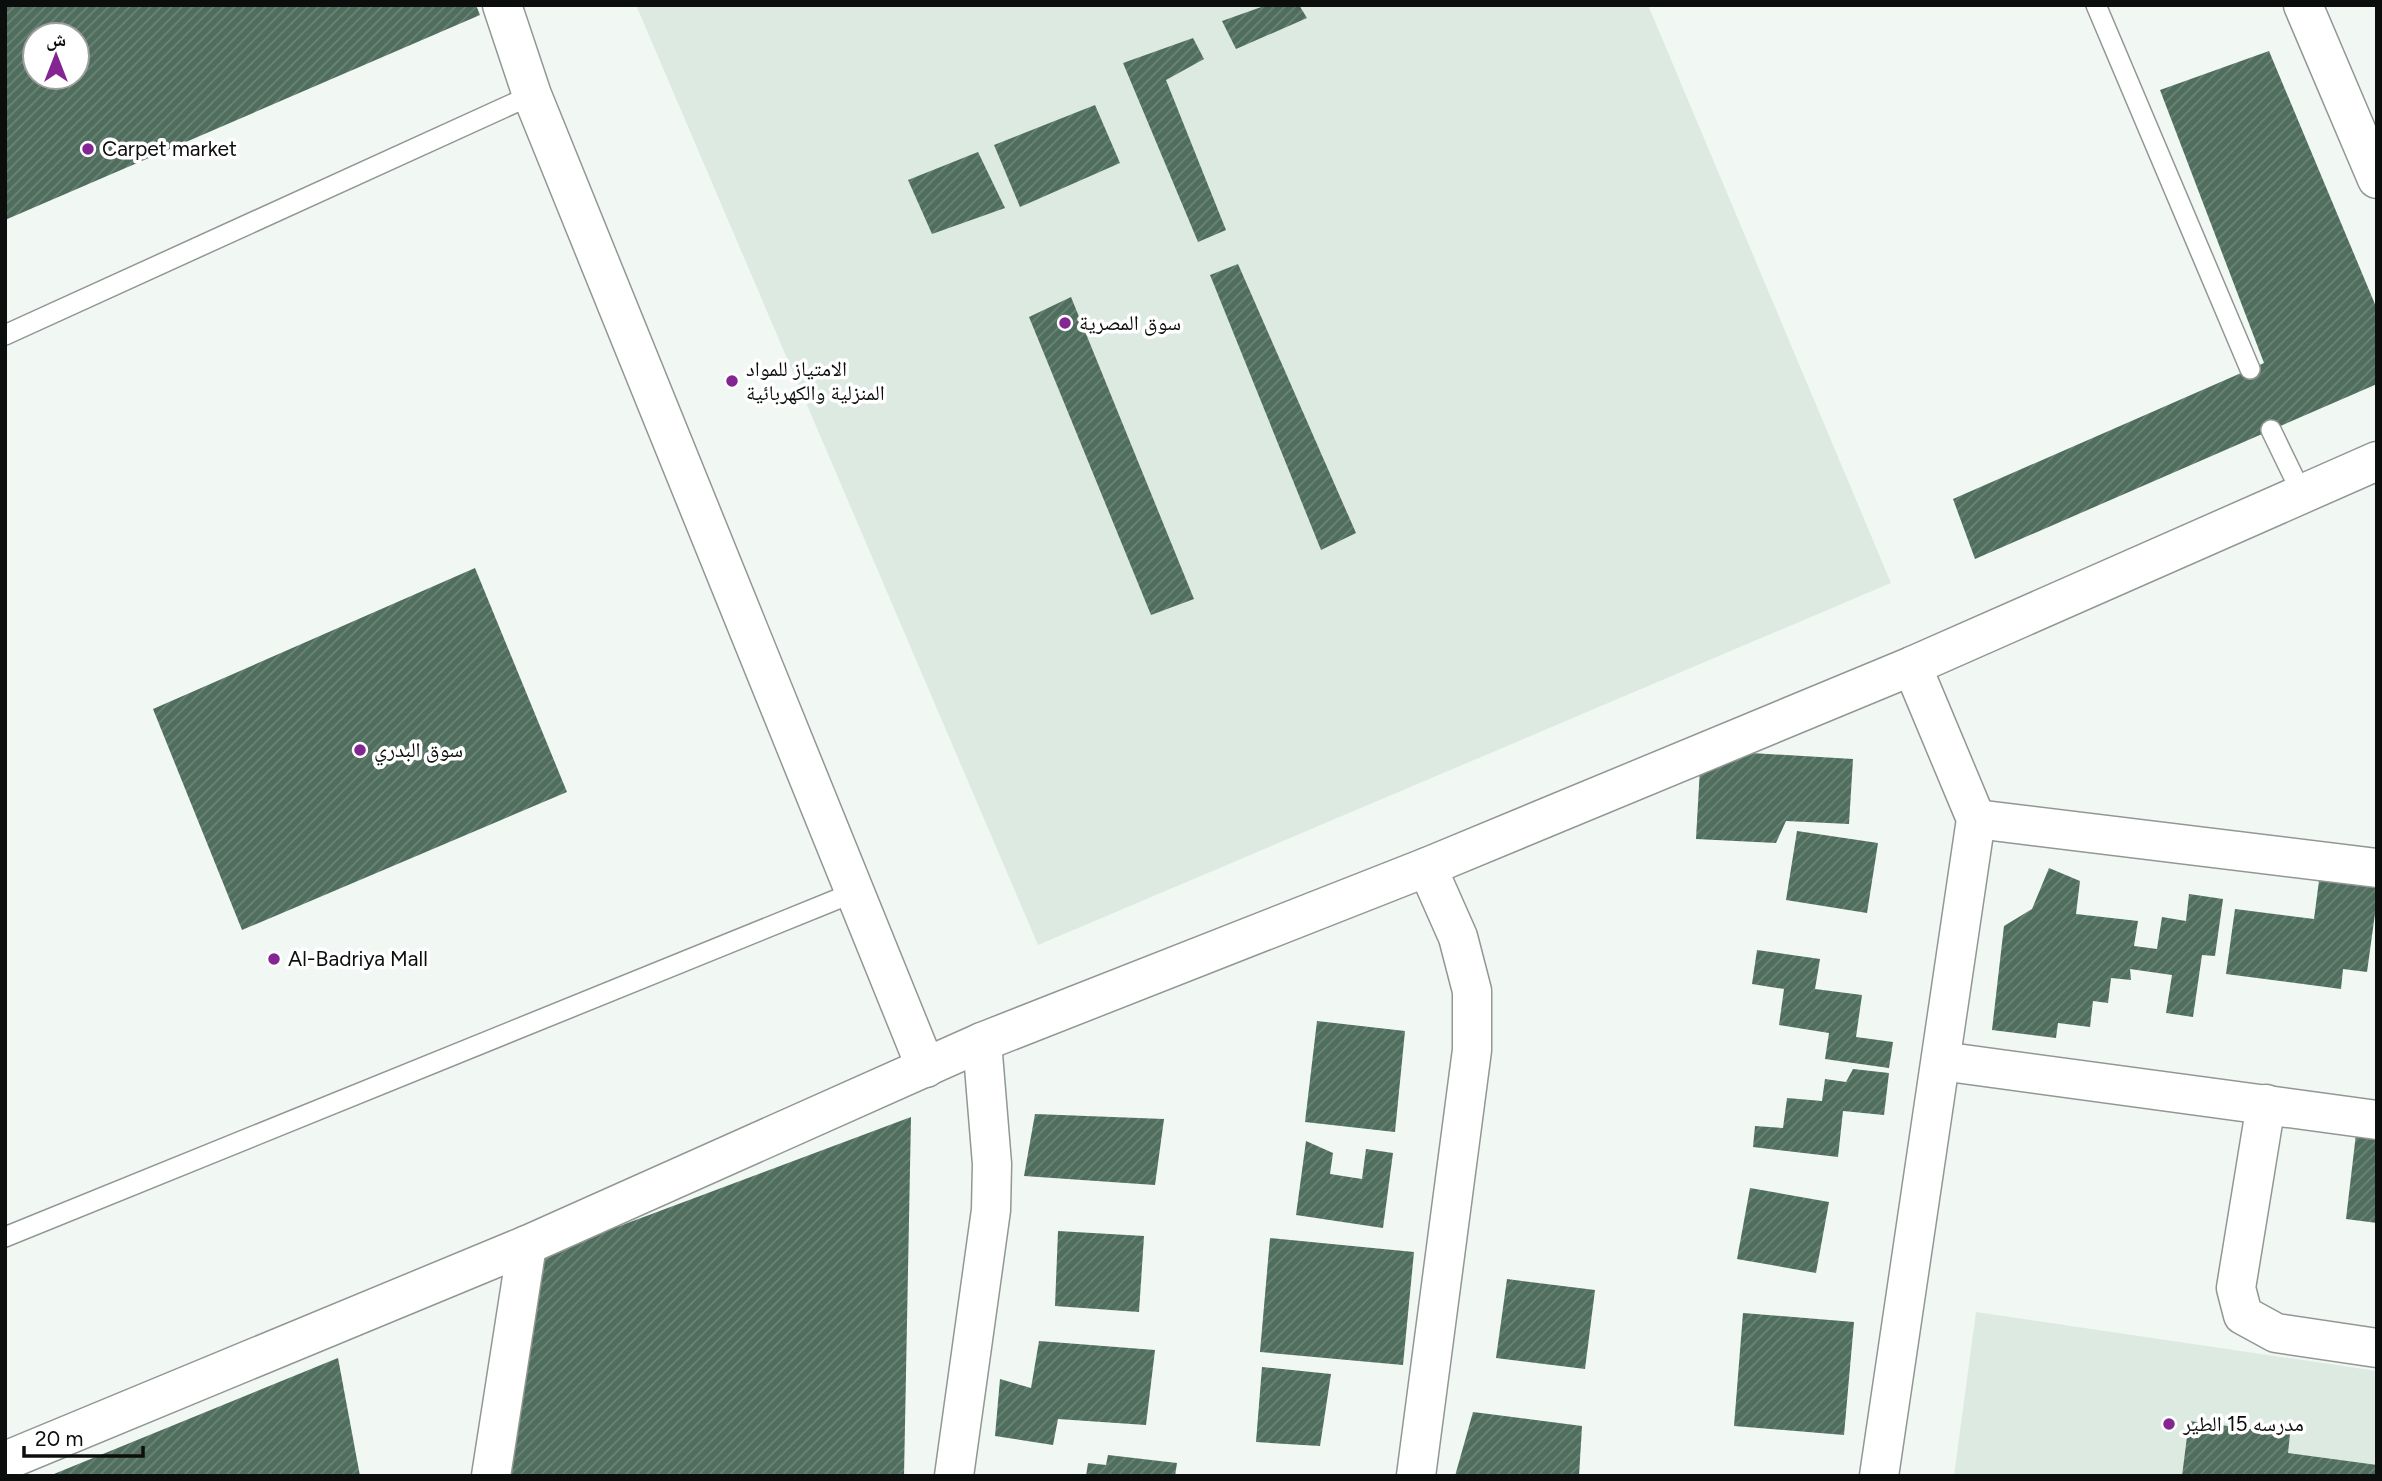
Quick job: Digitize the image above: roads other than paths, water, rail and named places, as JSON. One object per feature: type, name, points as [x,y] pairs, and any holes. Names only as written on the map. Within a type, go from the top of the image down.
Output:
[{"type":"street","points":[[502,5],[532,95],[926,1068]]},
{"type":"street","points":[[2303,5],[2377,179]]},
{"type":"street","points":[[5,1461],[527,1245],[982,1042],[1427,867],[1912,666],[2377,461]]},
{"type":"street","points":[[1879,1476],[1976,819],[1912,666]]},
{"type":"street","points":[[1976,819],[2377,868]]},
{"type":"street","points":[[1416,1476],[1472,1050],[1472,991],[1458,937],[1427,867]]},
{"type":"street","points":[[954,1476],[991,1210],[992,1164],[982,1042]]},
{"type":"street","points":[[1941,1061],[2377,1120]]},
{"type":"street","points":[[2266,1104],[2236,1288],[2243,1315],[2276,1333],[2377,1348]]},
{"type":"street","points":[[491,1476],[527,1245]]},
{"type":"lane","points":[[2096,5],[2250,369]]},
{"type":"lane","points":[[5,335],[532,95]]},
{"type":"lane","points":[[2272,430],[2302,494]]},
{"type":"lane","points":[[5,1237],[855,892]]},
{"type":"place","name":"Carpet market","points":[[88,149]]},
{"type":"place","name":"سوق المصرية","points":[[1065,323]]},
{"type":"place","name":"الامتياز للمواد المنزلية والكهربائية","points":[[732,381]]},
{"type":"place","name":"سوق البدري","points":[[360,750]]},
{"type":"place","name":"Al-Badriya Mall","points":[[274,959]]},
{"type":"place","name":"مدرسه 15 الطير","points":[[2169,1424]]}]
